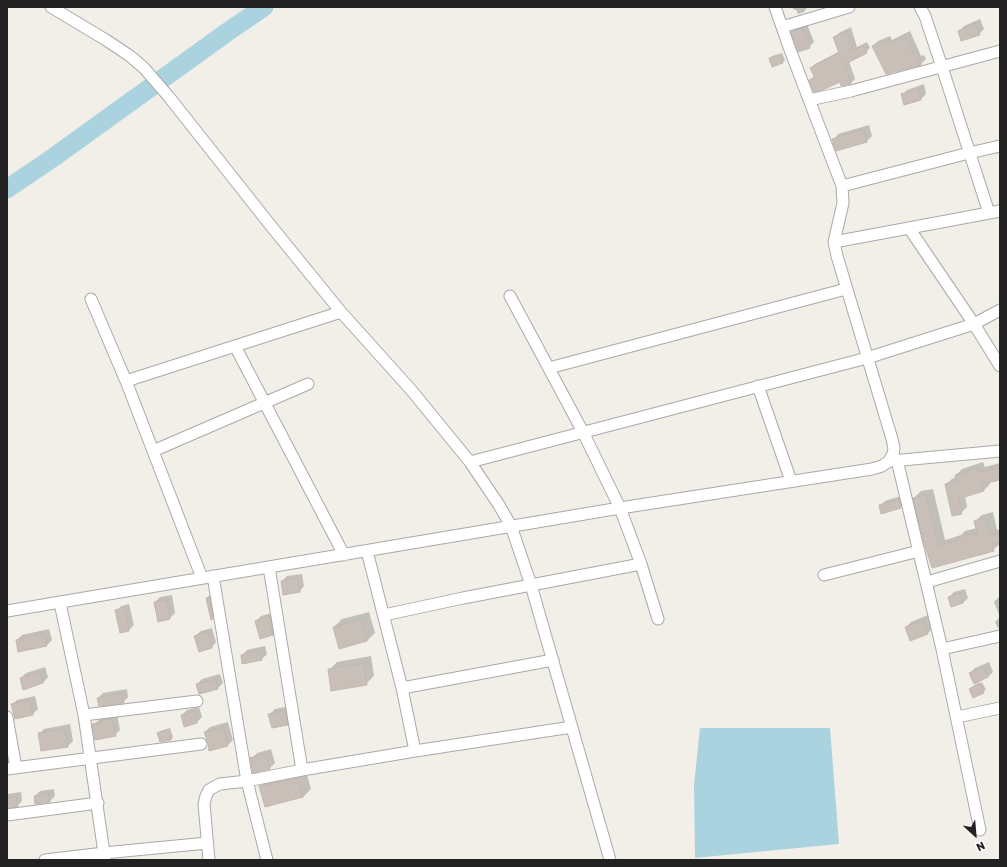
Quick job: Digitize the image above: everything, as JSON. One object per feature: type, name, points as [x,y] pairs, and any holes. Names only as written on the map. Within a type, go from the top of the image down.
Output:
[{"type":"street","points":[[51,7],[118,48],[144,68],[169,97],[341,312],[412,391],[470,462],[499,506],[511,526],[531,585],[610,860]]},
{"type":"street","points":[[775,7],[842,186],[843,203],[834,242],[836,256],[894,448],[893,461],[927,582],[980,830]]},
{"type":"street","points":[[782,27],[849,7]]},
{"type":"street","points":[[834,242],[995,212],[969,153],[925,16],[920,7]]},
{"type":"street","points":[[809,100],[851,91],[1000,51]]},
{"type":"street","points":[[842,186],[1000,146]]},
{"type":"street","points":[[909,228],[974,324],[1000,366]]},
{"type":"street","points":[[548,368],[846,289]]},
{"type":"street","points":[[510,296],[584,432],[620,508],[641,564],[658,619]]},
{"type":"street","points":[[91,299],[126,381],[153,451],[208,577],[247,781],[267,860]]},
{"type":"street","points":[[470,462],[868,358],[974,324],[1000,310]]},
{"type":"street","points":[[126,381],[341,312]]},
{"type":"street","points":[[235,346],[344,555]]},
{"type":"street","points":[[153,451],[308,384]]},
{"type":"street","points":[[758,386],[791,481]]},
{"type":"street","points":[[7,611],[620,508],[872,469],[893,461],[1000,451]]},
{"type":"street","points":[[367,551],[402,688],[415,751]]},
{"type":"street","points":[[824,575],[919,551]]},
{"type":"street","points":[[927,582],[1000,561]]},
{"type":"street","points":[[384,615],[641,564]]},
{"type":"street","points":[[269,567],[302,770]]},
{"type":"street","points":[[60,603],[84,715],[105,856]]},
{"type":"street","points":[[942,649],[1000,636]]},
{"type":"street","points":[[402,688],[552,660]]},
{"type":"street","points":[[84,715],[198,701]]},
{"type":"street","points":[[957,717],[1000,708]]},
{"type":"street","points":[[7,717],[12,768],[201,744]]},
{"type":"street","points":[[209,860],[204,812],[206,796],[214,786],[415,751],[572,727]]},
{"type":"street","points":[[7,816],[98,804]]},
{"type":"street","points":[[45,860],[105,856],[207,843]]},
{"type":"water","points":[[700,728],[830,728],[839,844],[695,858],[694,785]]},
{"type":"building","points":[[975,23],[980,35],[961,41],[958,31]]},
{"type":"building","points":[[802,28],[810,48],[798,52],[791,32]]},
{"type":"building","points":[[847,31],[853,50],[863,45],[867,53],[845,64],[851,84],[841,86],[840,82],[814,92],[809,80],[815,78],[810,68],[839,53],[833,37]]},
{"type":"building","points":[[905,35],[916,60],[919,60],[921,65],[886,74],[872,46],[885,40],[887,44]]},
{"type":"building","points":[[780,55],[783,63],[772,67],[769,58]]},
{"type":"building","points":[[919,89],[921,100],[904,105],[901,94]]},
{"type":"building","points":[[864,129],[867,142],[836,151],[832,139]]},
{"type":"building","points":[[1000,467],[1000,480],[982,484],[984,491],[958,499],[962,514],[952,516],[945,484],[957,482],[955,475],[977,468],[979,472]]},
{"type":"building","points":[[926,495],[939,546],[958,540],[958,537],[977,533],[974,521],[986,518],[990,536],[1000,533],[1000,542],[992,544],[994,551],[932,568],[913,498]]},
{"type":"building","points":[[899,499],[901,508],[881,514],[879,505]]},
{"type":"building","points":[[297,578],[300,592],[283,595],[281,581]]},
{"type":"building","points":[[960,593],[963,603],[951,607],[948,597]]},
{"type":"building","points":[[209,597],[213,619],[211,620],[206,598]]},
{"type":"building","points":[[167,600],[170,619],[158,622],[154,602]]},
{"type":"building","points":[[124,608],[129,631],[120,633],[115,610]]},
{"type":"building","points":[[270,616],[273,635],[260,639],[255,621]]},
{"type":"building","points":[[361,619],[367,641],[339,649],[333,627]]},
{"type":"building","points":[[923,620],[928,634],[910,641],[905,627]]},
{"type":"building","points":[[208,632],[212,648],[199,652],[194,636]]},
{"type":"building","points":[[44,633],[47,646],[18,652],[16,640]]},
{"type":"building","points":[[260,651],[262,660],[242,664],[241,655]]},
{"type":"building","points":[[363,663],[367,685],[331,691],[328,669]]},
{"type":"building","points":[[983,667],[988,677],[974,684],[969,673]]},
{"type":"building","points":[[40,672],[43,683],[23,690],[20,678]]},
{"type":"building","points":[[216,679],[218,689],[199,694],[196,684]]},
{"type":"building","points":[[979,683],[984,693],[973,698],[969,689]]},
{"type":"building","points":[[122,693],[124,703],[99,706],[97,698]]},
{"type":"building","points":[[30,700],[33,715],[15,719],[11,704]]},
{"type":"building","points":[[285,710],[288,725],[272,728],[268,714]]},
{"type":"building","points":[[194,711],[197,723],[184,727],[181,715]]},
{"type":"building","points":[[112,719],[116,736],[95,740],[92,724],[102,722],[101,720]]},
{"type":"building","points":[[223,727],[228,746],[209,751],[204,732]]},
{"type":"building","points":[[65,729],[68,747],[41,751],[38,733]]},
{"type":"building","points":[[168,730],[171,740],[160,742],[157,733]]},
{"type":"building","points":[[266,754],[270,769],[253,773],[250,758]]},
{"type":"building","points":[[298,778],[303,797],[265,807],[259,786]]},
{"type":"building","points":[[49,793],[50,802],[35,804],[34,796]]},
{"type":"building","points":[[16,797],[18,807],[7,808],[7,798]]},
{"type":"waterway","points":[[7,189],[264,7]]}]
